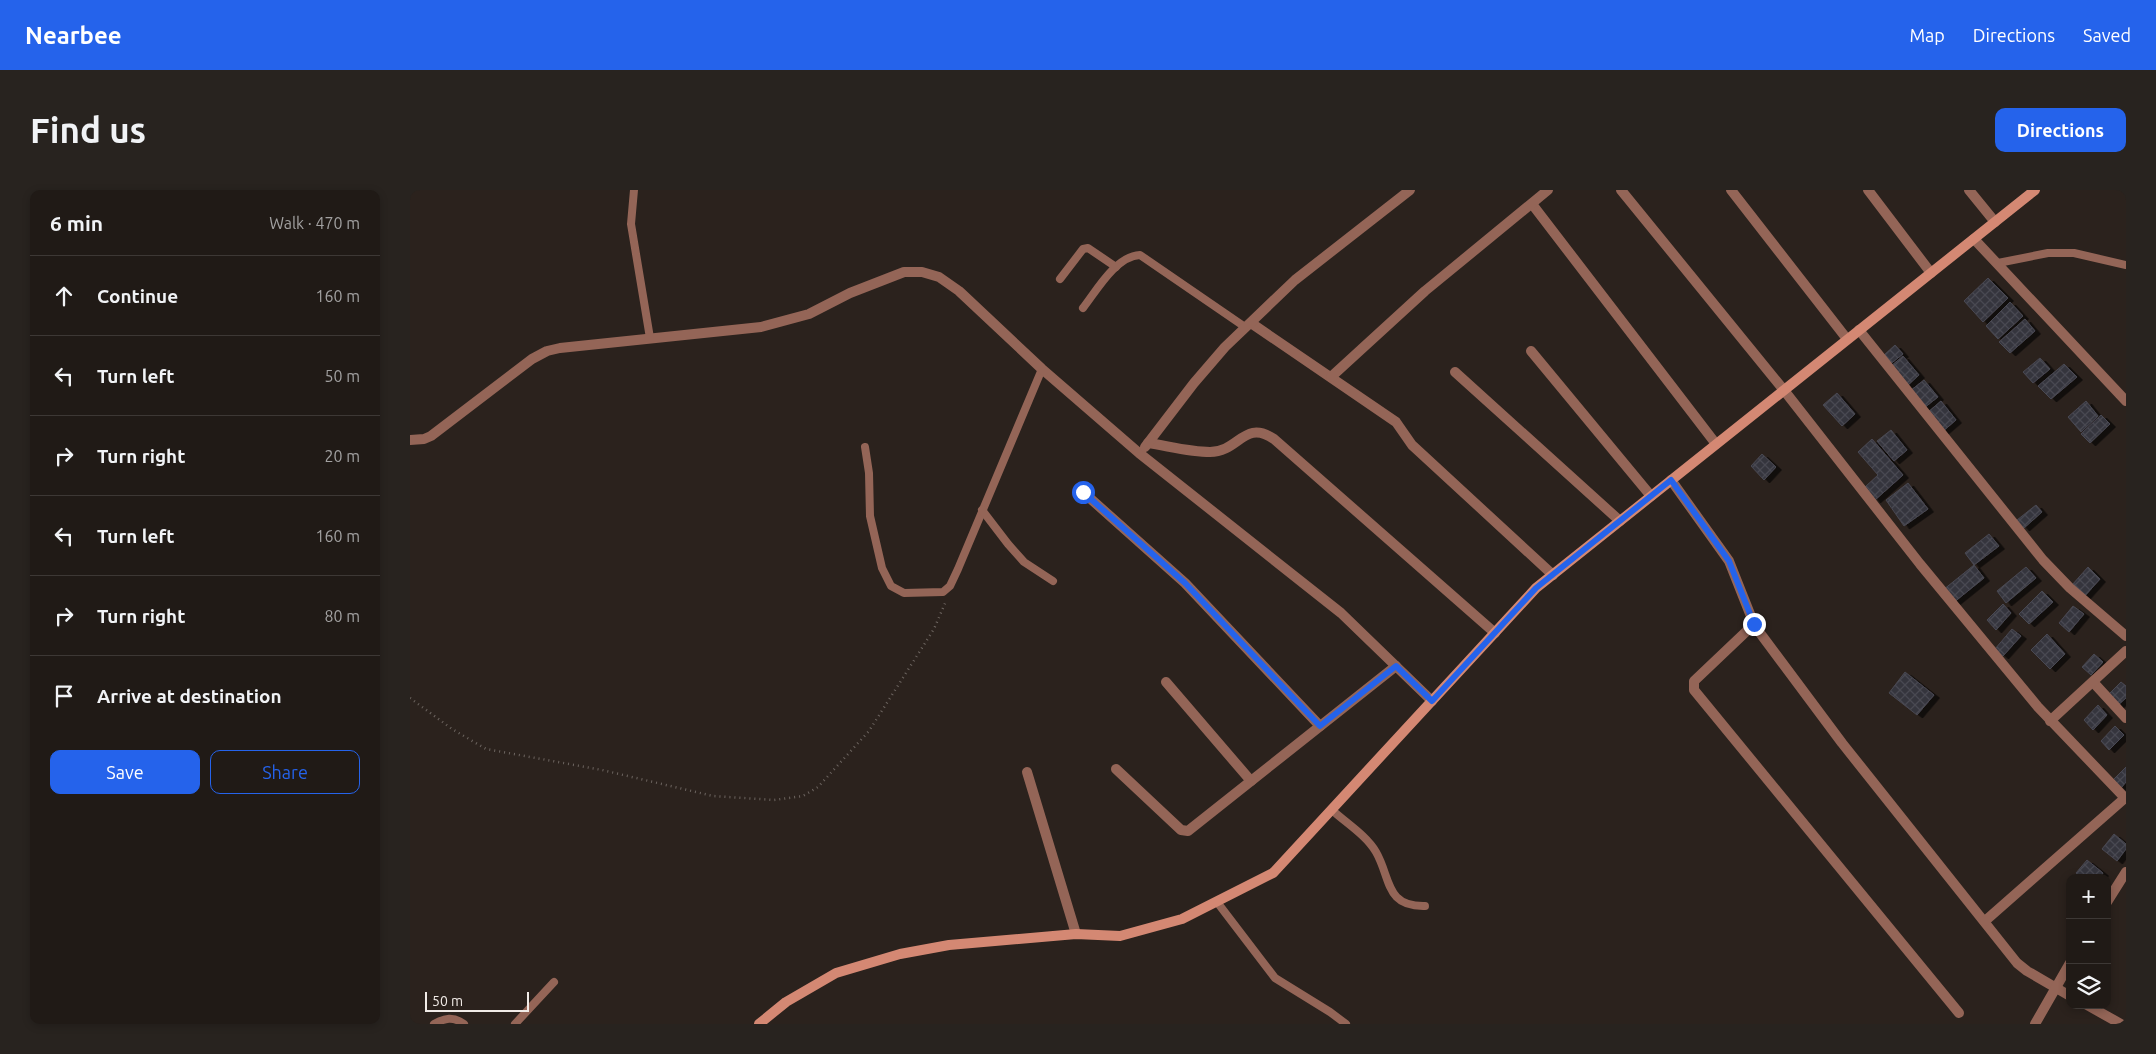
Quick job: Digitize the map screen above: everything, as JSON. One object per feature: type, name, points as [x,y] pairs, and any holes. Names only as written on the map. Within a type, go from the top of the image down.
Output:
[{"type":"main road","points":[[759,1024],[786,1002],[836,973],[900,954],[949,945],[1076,934],[1120,936],[1182,919],[1273,872],[1536,588],[2035,190]]},
{"type":"street","points":[[1140,453],[1194,383],[1225,347],[1295,280],[1410,190]]},
{"type":"street","points":[[1331,377],[1425,291],[1548,190]]},
{"type":"street","points":[[1622,190],[1926,572],[2050,721],[2126,798],[1985,921]]},
{"type":"street","points":[[1731,190],[1847,340]]},
{"type":"street","points":[[1868,190],[1932,273]]},
{"type":"street","points":[[1969,190],[1995,222]]},
{"type":"street","points":[[1532,204],[1716,444]]},
{"type":"street","points":[[1974,238],[2126,401]]},
{"type":"street","points":[[410,440],[424,440],[431,436],[532,359],[547,351],[560,348],[761,327],[809,314],[850,292],[904,272],[922,272],[938,277],[959,291],[1042,369],[1140,453],[1341,613],[1432,701]]},
{"type":"street","points":[[1248,325],[1331,377],[1396,422],[1412,445],[1553,575]]},
{"type":"street","points":[[1859,330],[2043,560],[2070,588],[2126,636]]},
{"type":"street","points":[[1531,351],[1651,496]]},
{"type":"street","points":[[1455,372],[1620,521]]},
{"type":"street","points":[[1148,443],[1211,452],[1223,450],[1254,431],[1264,432],[1495,633]]},
{"type":"street","points":[[1671,480],[1729,561],[1754,624],[1842,743],[2017,963],[2066,994]]},
{"type":"street","points":[[1083,492],[1185,583],[1320,726]]},
{"type":"street","points":[[1754,624],[1694,681],[1694,690],[1959,1013]]},
{"type":"street","points":[[2050,721],[2126,651]]},
{"type":"street","points":[[1116,770],[1185,831],[1396,666]]},
{"type":"street","points":[[1166,682],[1251,781]]},
{"type":"street","points":[[2093,682],[2126,718]]},
{"type":"street","points":[[1027,772],[1076,934]]},
{"type":"street","points":[[2111,896],[2126,872]]},
{"type":"street","points":[[2035,1024],[2069,964]]},
{"type":"street","points":[[2093,1009],[2121,1024]]},
{"type":"lane","points":[[634,190],[631,224],[650,338]]},
{"type":"lane","points":[[1060,279],[1083,249],[1088,248],[1116,267]]},
{"type":"lane","points":[[1998,263],[2048,253],[2074,253],[2126,265]]},
{"type":"lane","points":[[1083,308],[1120,261],[1131,255],[1140,255],[1248,325]]},
{"type":"lane","points":[[865,447],[869,473],[870,516],[882,568],[891,586],[904,594],[943,592],[947,590],[958,569],[1042,369]]},
{"type":"lane","points":[[982,510],[1024,562],[1053,581]]},
{"type":"lane","points":[[1332,810],[1368,841],[1376,853],[1389,888],[1395,896],[1402,902],[1415,906],[1426,906]]},
{"type":"lane","points":[[1217,902],[1275,978],[1346,1024]]},
{"type":"lane","points":[[515,1024],[554,982]]},
{"type":"lane","points":[[434,1024],[450,1018],[464,1024]]},
{"type":"path","points":[[410,698],[452,729],[486,749],[602,770],[713,796],[774,800],[803,796],[818,787],[870,731],[934,629],[944,608],[947,590]]},
{"type":"building","points":[[1988,278],[2008,298],[1983,322],[1964,301]]},
{"type":"building","points":[[2010,302],[2023,316],[1998,339],[1986,326]]},
{"type":"building","points":[[2025,319],[2035,331],[2010,353],[1999,342]]},
{"type":"building","points":[[1895,345],[1903,354],[1889,365],[1883,356]]},
{"type":"building","points":[[1903,356],[1919,375],[1907,386],[1890,367]]},
{"type":"building","points":[[2040,358],[2050,369],[2033,383],[2023,372]]},
{"type":"building","points":[[2064,364],[2077,377],[2051,399],[2038,386]]},
{"type":"building","points":[[1924,380],[1938,397],[1924,408],[1910,391]]},
{"type":"building","points":[[1837,393],[1855,414],[1842,426],[1823,405]]},
{"type":"building","points":[[1941,401],[1956,420],[1942,432],[1927,413]]},
{"type":"building","points":[[2086,401],[2098,416],[2081,432],[2068,417]]},
{"type":"building","points":[[2101,415],[2110,424],[2090,443],[2081,434]]},
{"type":"building","points":[[1891,430],[1907,450],[1894,461],[1877,441]]},
{"type":"building","points":[[1872,439],[1903,475],[1875,500],[1865,487],[1878,475],[1858,452]]},
{"type":"building","points":[[1762,454],[1776,467],[1764,480],[1751,466]]},
{"type":"building","points":[[1908,483],[1928,509],[1904,526],[1886,500]]},
{"type":"building","points":[[2036,505],[2042,512],[2024,528],[2017,520]]},
{"type":"building","points":[[1989,534],[1999,546],[1974,565],[1965,553]]},
{"type":"building","points":[[1974,565],[1984,578],[1953,603],[1943,590]]},
{"type":"building","points":[[2026,567],[2036,578],[2006,603],[1997,591]]},
{"type":"building","points":[[2088,567],[2100,579],[2083,598],[2072,585]]},
{"type":"building","points":[[2042,591],[2053,602],[2029,624],[2019,614]]},
{"type":"building","points":[[2003,604],[2011,613],[1996,630],[1987,620]]},
{"type":"building","points":[[2073,606],[2084,614],[2069,632],[2059,623]]},
{"type":"building","points":[[2012,629],[2021,636],[2003,656],[1995,649]]},
{"type":"building","points":[[2047,634],[2065,654],[2050,669],[2031,650]]},
{"type":"building","points":[[2094,654],[2103,662],[2091,675],[2082,667]]},
{"type":"building","points":[[1905,672],[1934,695],[1917,715],[1889,693]]},
{"type":"building","points":[[2121,682],[2126,686],[2126,698],[2117,706],[2107,696]]},
{"type":"building","points":[[2098,705],[2107,715],[2093,730],[2084,720]]},
{"type":"building","points":[[2115,726],[2124,735],[2109,750],[2101,741]]},
{"type":"building","points":[[2126,767],[2126,782],[2121,788],[2113,780]]},
{"type":"building","points":[[2114,834],[2126,844],[2126,849],[2117,861],[2102,849]]},
{"type":"building","points":[[2087,860],[2103,873],[2077,874],[2076,873]]},
{"type":"route","points":[[1083,492],[1214,611],[1320,726],[1396,666],[1432,701],[1536,588],[1671,480],[1729,561],[1754,624]]}]
